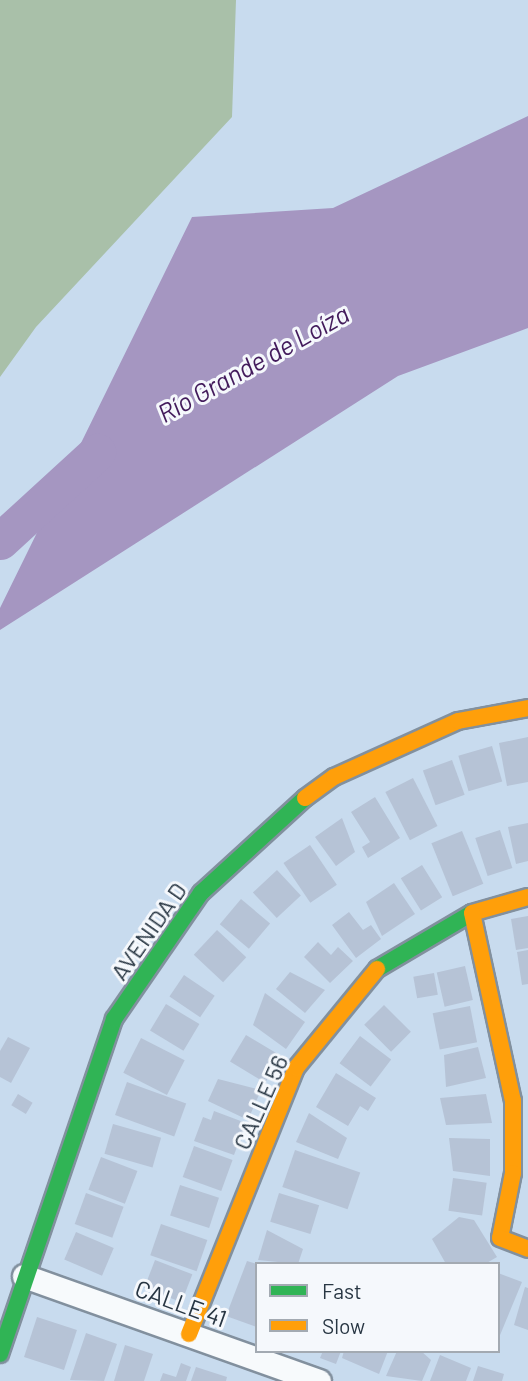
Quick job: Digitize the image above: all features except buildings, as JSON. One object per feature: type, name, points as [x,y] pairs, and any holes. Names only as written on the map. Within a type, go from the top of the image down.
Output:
[{"type":"street","name":"AVENIDA D","points":[[0,1354],[24,1276],[114,1020],[201,893],[278,818],[334,777],[458,721],[528,708]]},
{"type":"street","name":"CALLE 56","points":[[189,1334],[296,1068],[370,973],[472,914],[528,897]]},
{"type":"street","points":[[472,914],[513,1101],[513,1172],[500,1238],[528,1249]]},
{"type":"street","name":"CALLE 41","points":[[24,1276],[319,1381]]},
{"type":"green space","points":[[0,0],[236,0],[232,117],[36,327],[0,377]]},
{"type":"water","points":[[528,116],[528,328],[398,376],[0,630],[0,608],[192,217],[333,208]]},
{"type":"waterway","name":"Río Grande de Loíza","points":[[0,541],[97,452]]},
{"type":"traffic: fast","points":[[0,1354],[114,1019],[201,893],[305,798]]},
{"type":"traffic: fast","points":[[377,969],[472,913]]},
{"type":"traffic: slow","points":[[305,798],[334,777],[458,721],[528,708]]},
{"type":"traffic: slow","points":[[528,897],[472,913],[513,1101],[513,1173],[500,1238],[528,1249]]},
{"type":"traffic: slow","points":[[189,1334],[296,1068],[377,969]]}]
